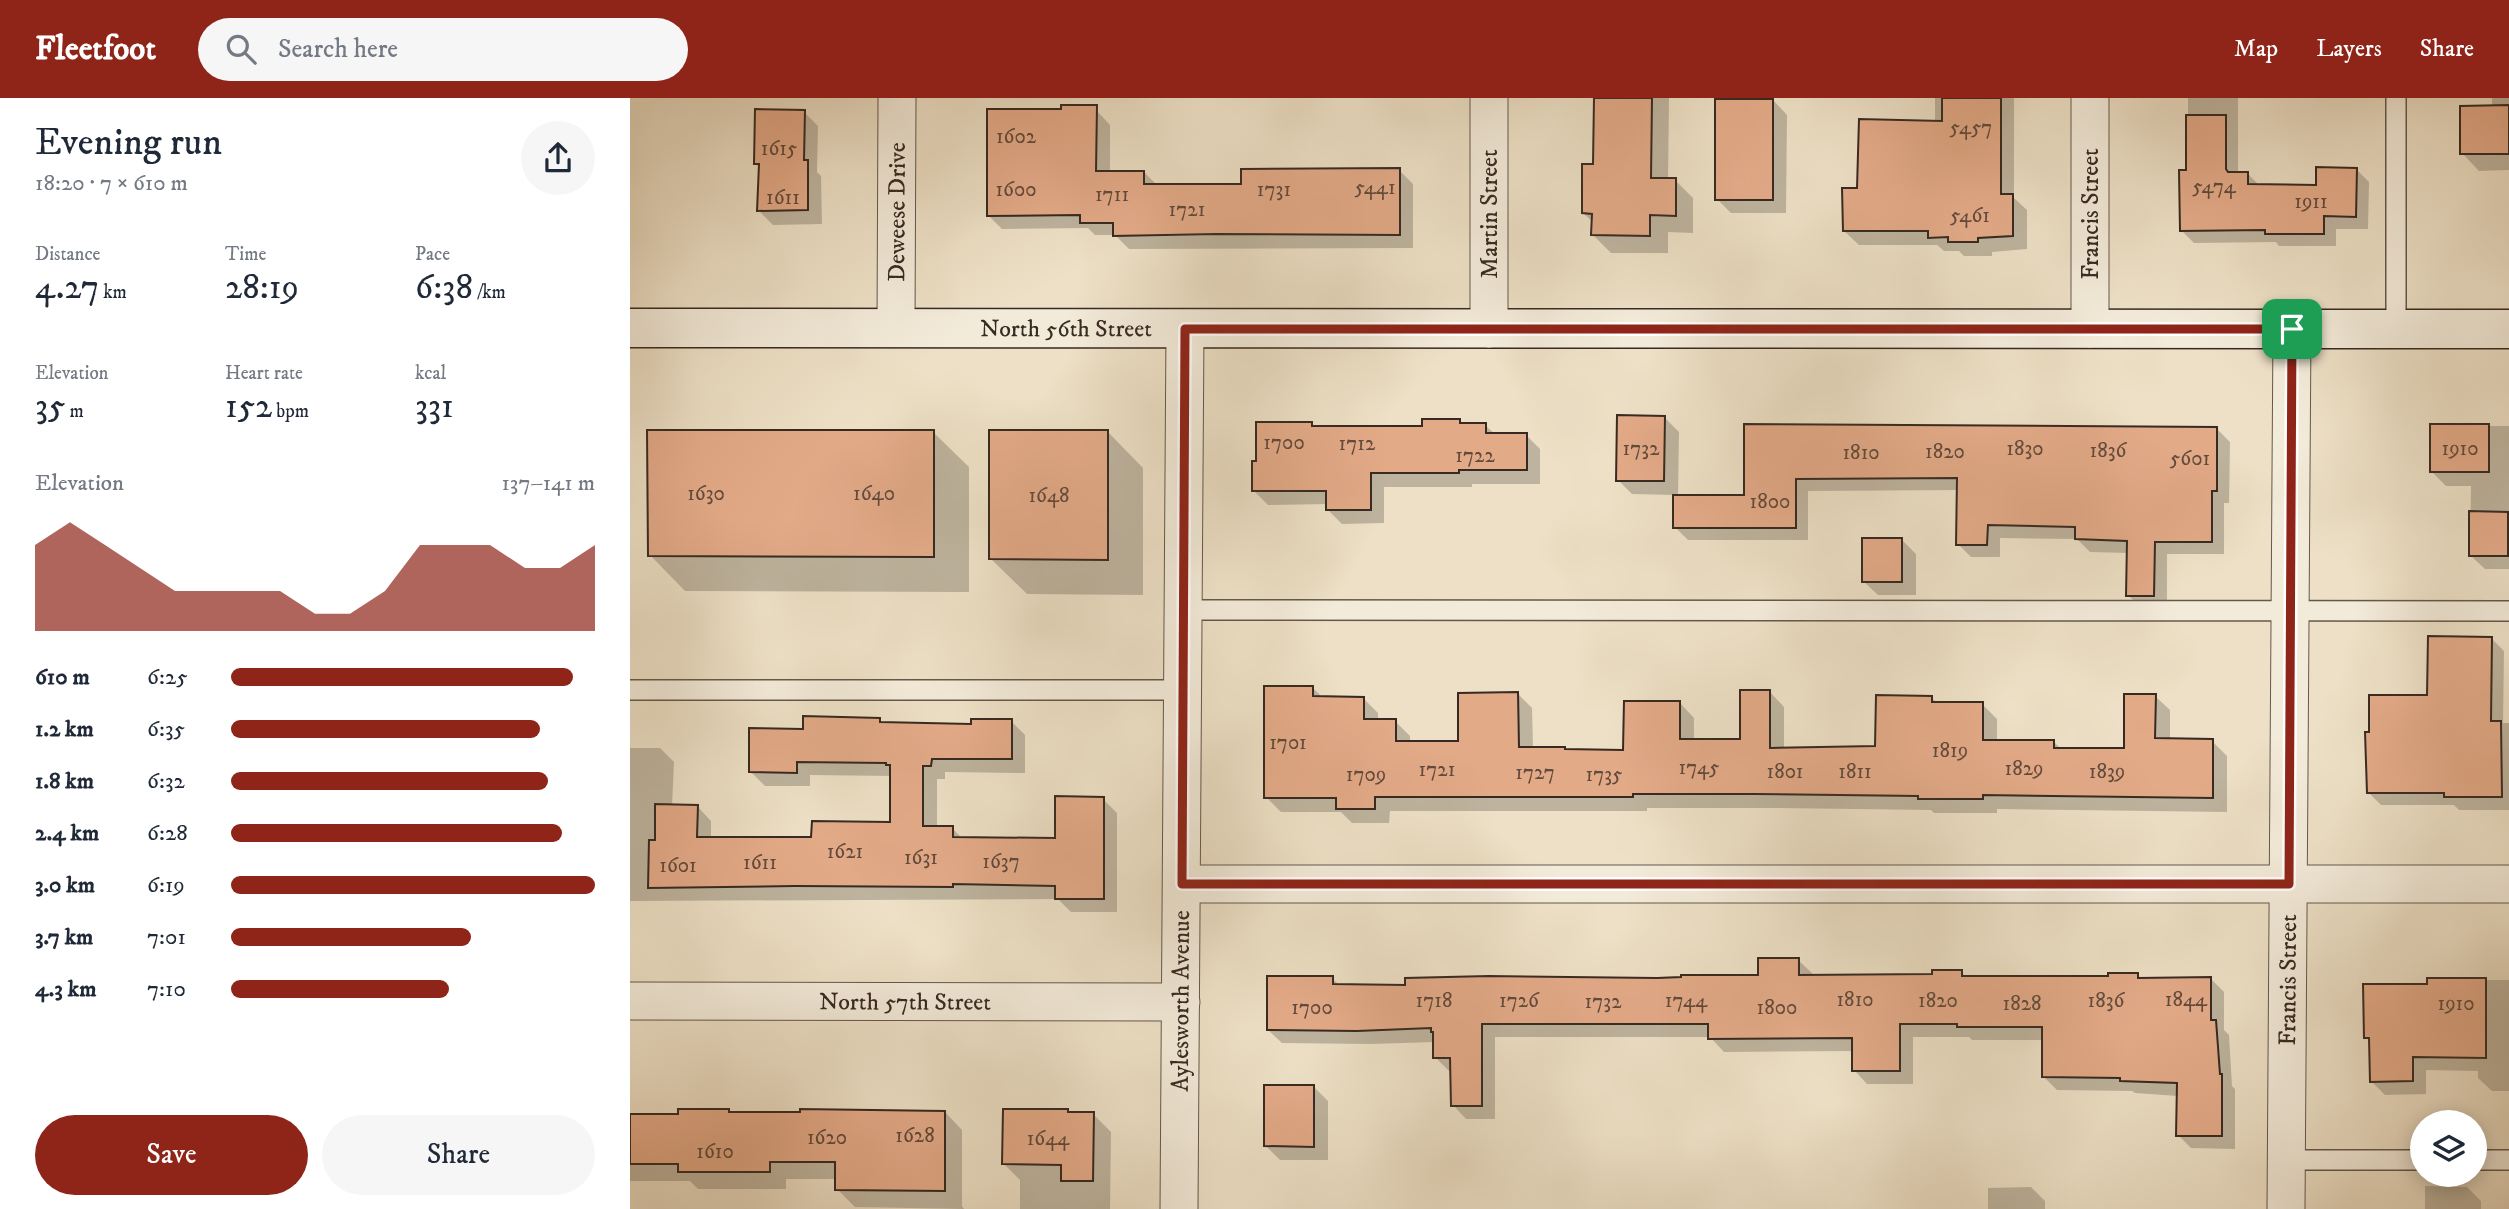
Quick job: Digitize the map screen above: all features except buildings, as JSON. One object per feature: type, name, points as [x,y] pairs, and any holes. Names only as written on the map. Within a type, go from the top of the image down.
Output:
[{"type":"main road","name":"North 56th Street","points":[[630,328],[2509,329]]},
{"type":"street","name":"Deweese Drive","points":[[896,328],[897,98]]},
{"type":"street","name":"Martin Street","points":[[1489,98],[1489,329]]},
{"type":"street","name":"Francis Street","points":[[2090,98],[2090,329]]},
{"type":"street","name":"Aylesworth Avenue","points":[[1179,1209],[1185,329]]},
{"type":"street","name":"Francis Street","points":[[2286,1209],[2292,329]]},
{"type":"street","points":[[1182,884],[2509,884]]},
{"type":"street","name":"North 57th Street","points":[[630,1001],[1181,1002]]},
{"type":"lane","points":[[2396,98],[2396,329]]},
{"type":"lane","points":[[1183,610],[2509,611]]},
{"type":"lane","points":[[630,690],[1183,690]]},
{"type":"lane","points":[[2286,1160],[2410,1160]]},
{"type":"lane","points":[[2487,1160],[2509,1160]]},
{"type":"route","points":[[1185,329],[2292,329],[2289,884],[1182,884],[1185,329]]}]
